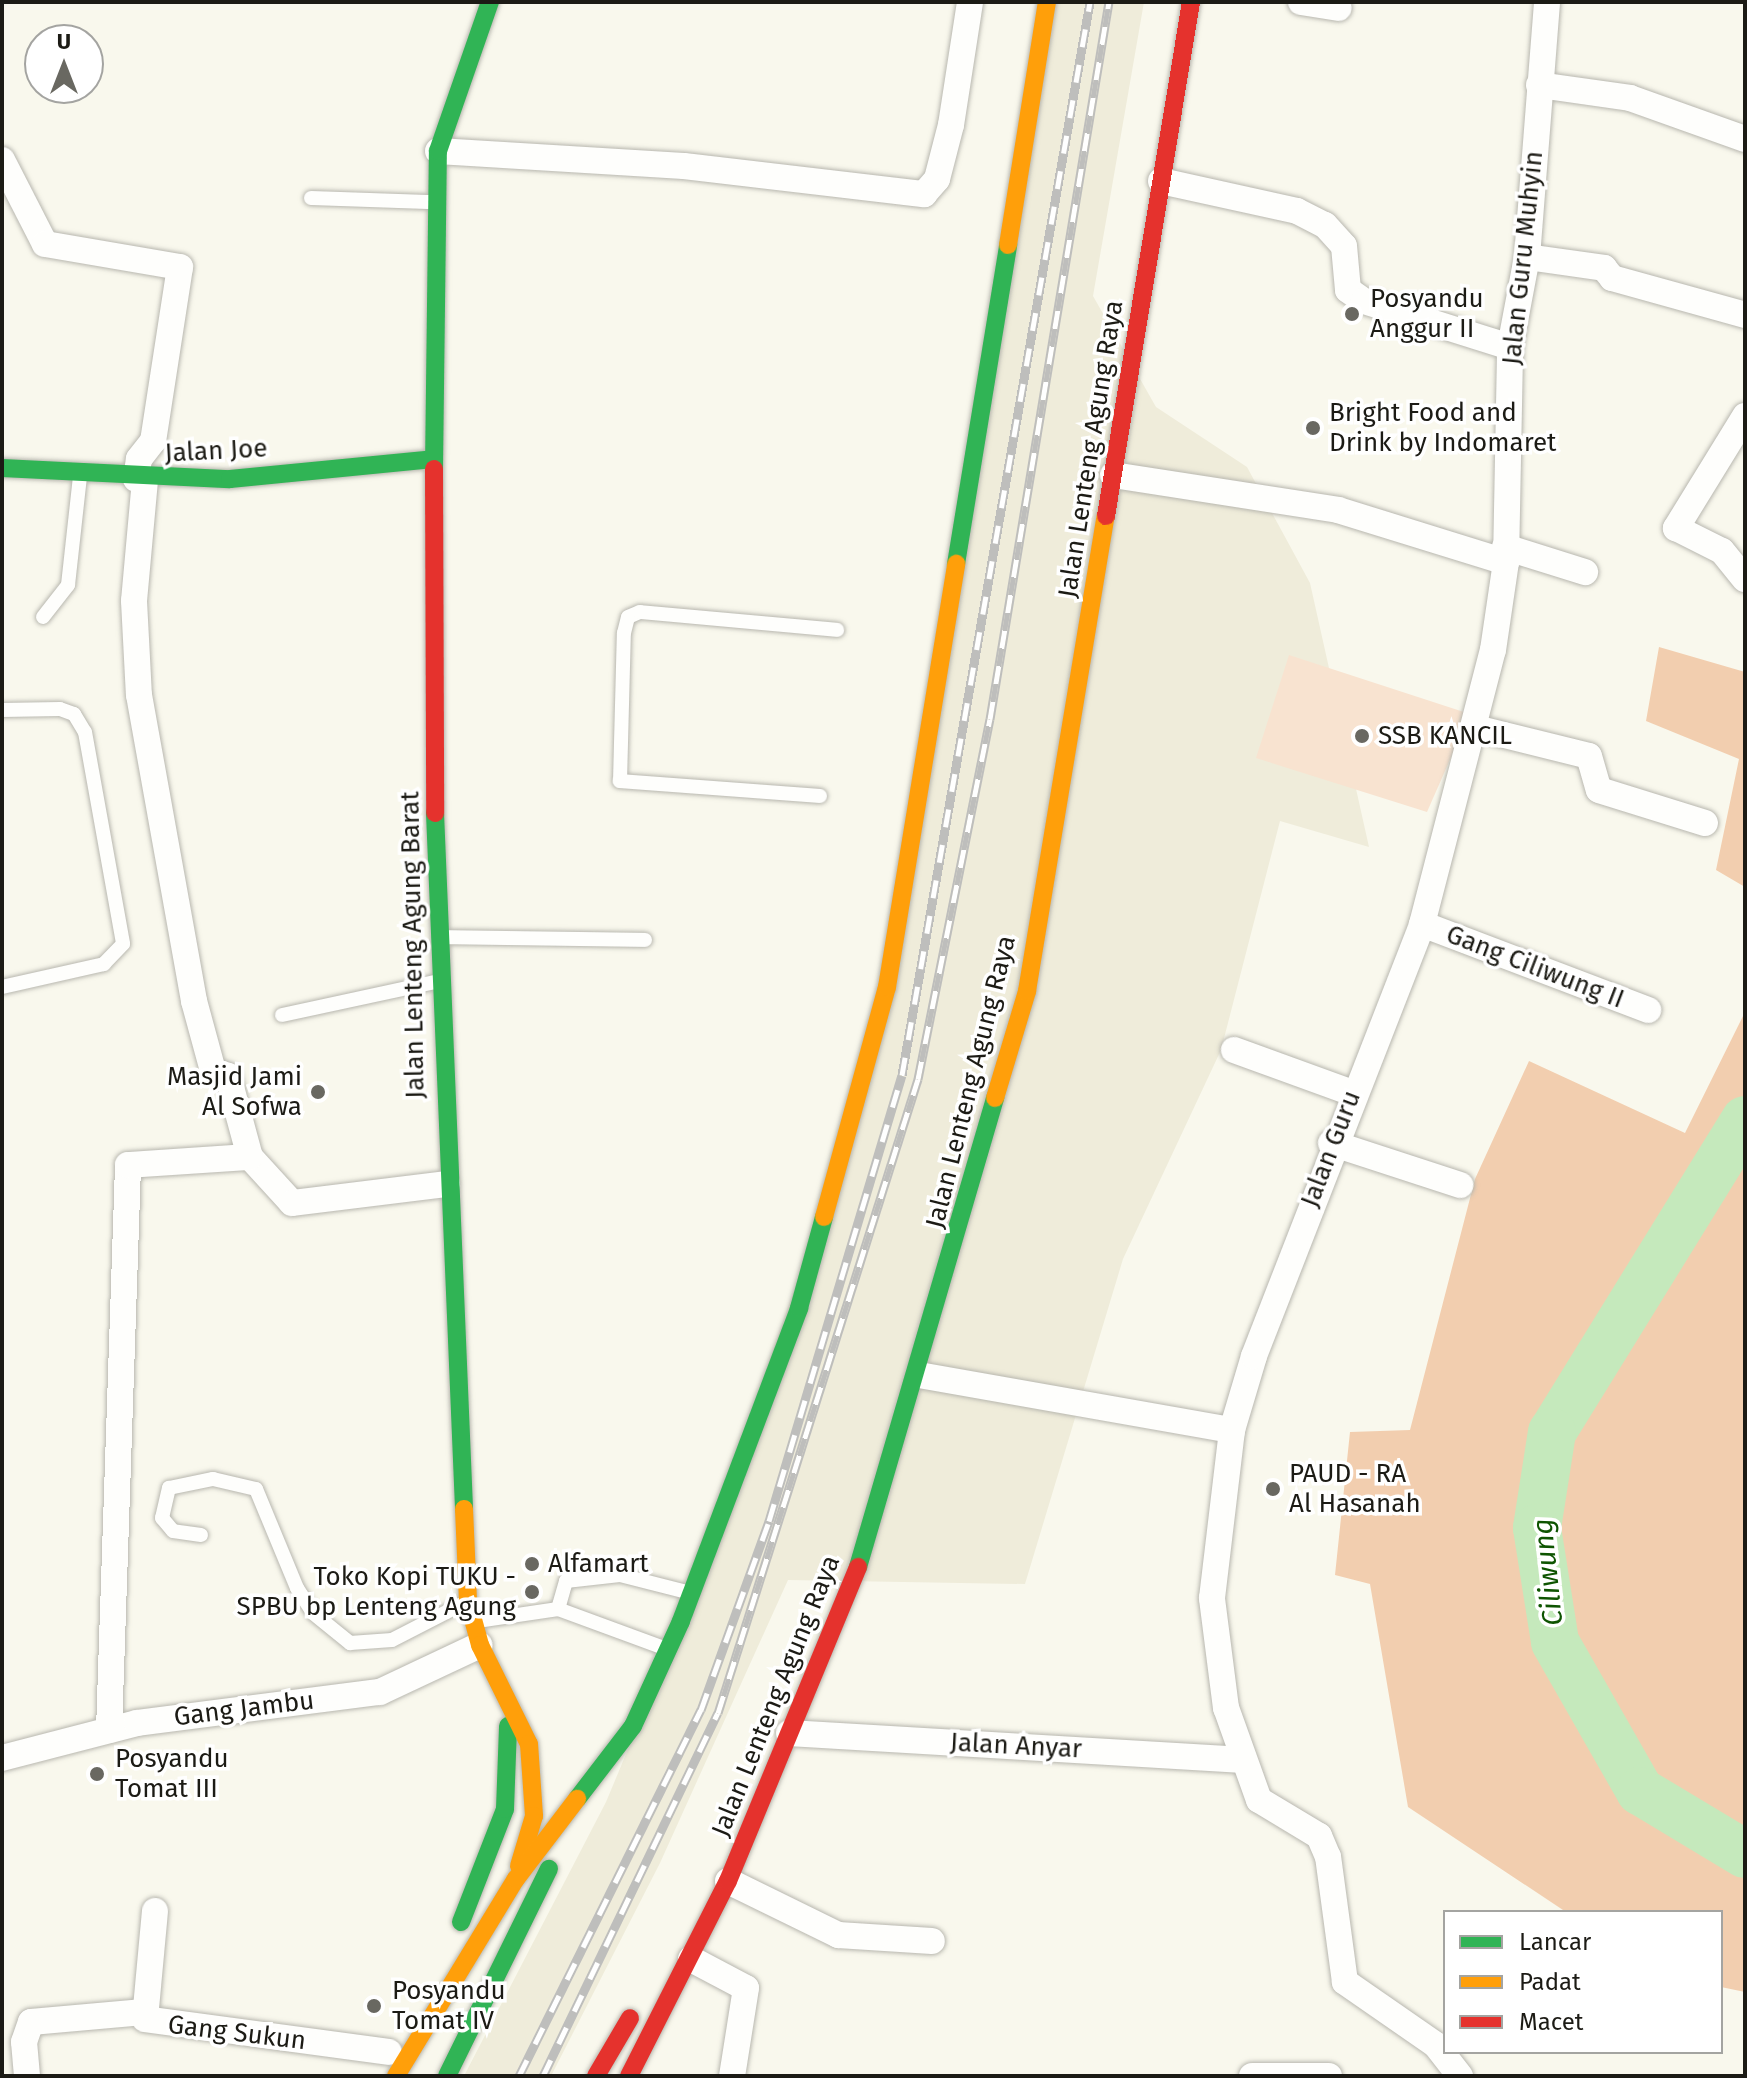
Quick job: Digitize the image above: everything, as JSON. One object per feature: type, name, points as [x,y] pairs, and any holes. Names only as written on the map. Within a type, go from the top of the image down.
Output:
[{"type":"main road","name":"Jalan Lenteng Agung Barat","points":[[490,2],[438,151],[433,202],[436,937],[472,1640],[529,1744],[536,1781],[516,1879]]},
{"type":"main road","points":[[373,2076],[447,1991],[516,1879],[570,1813],[633,1726],[692,1593],[799,1308],[887,987],[1047,2]]},
{"type":"main road","name":"Jalan Lenteng Agung Raya","points":[[629,2076],[728,1881],[858,1566],[919,1375],[1027,991],[1191,2]]},
{"type":"main road","name":"Jalan Joe","points":[[2,468],[80,477],[230,479],[433,459]]},
{"type":"main road","points":[[454,1934],[482,1882],[505,1809],[508,1707]]},
{"type":"main road","points":[[699,1889],[787,1739]]},
{"type":"main road","points":[[447,2076],[544,1882],[570,1813]]},
{"type":"main road","points":[[393,2056],[430,1978]]},
{"type":"main road","points":[[596,2076],[640,1998]]},
{"type":"street","points":[[438,151],[684,166],[924,194],[937,179],[951,125],[970,2]]},
{"type":"street","points":[[1301,2],[1339,8]]},
{"type":"street","name":"Jalan Guru Muhyin","points":[[1505,554],[1510,347],[1527,257],[1547,2]]},
{"type":"street","points":[[1539,85],[1630,98],[1745,139]]},
{"type":"street","points":[[2,160],[45,244],[180,267],[153,441],[139,459],[148,480],[134,601],[139,695],[194,1001],[213,1071],[228,1076],[252,1160],[292,1203],[447,1184]]},
{"type":"street","points":[[1161,181],[1297,211],[1325,225],[1344,246],[1348,290],[1364,301],[1510,347]]},
{"type":"street","points":[[1527,257],[1604,268],[1612,278],[1745,315]]},
{"type":"street","points":[[1745,416],[1676,528],[1722,551],[1745,579]]},
{"type":"street","points":[[1113,475],[1338,510],[1585,572]]},
{"type":"street","name":"Jalan Guru","points":[[1460,2076],[1436,2045],[1345,1982],[1319,1836],[1259,1800],[1243,1760],[1214,1649],[1216,1544],[1232,1430],[1331,1143],[1422,924],[1476,728],[1505,554]]},
{"type":"street","points":[[1476,728],[1589,756],[1599,790],[1705,823]]},
{"type":"street","name":"Gang Ciliwung II","points":[[1422,924],[1648,1010]]},
{"type":"street","points":[[1234,1050],[1353,1093]]},
{"type":"street","points":[[1331,1143],[1460,1185]]},
{"type":"street","points":[[109,1730],[128,1165],[252,1160]]},
{"type":"street","points":[[919,1375],[1232,1430]]},
{"type":"street","name":"Gang Jambu","points":[[2,1758],[109,1730],[256,1703],[380,1692],[425,1673],[472,1640]]},
{"type":"street","name":"Jalan Anyar","points":[[787,1739],[1243,1760]]},
{"type":"street","points":[[728,1881],[838,1935],[932,1941]]},
{"type":"street","name":"Gang Sukun","points":[[155,1911],[144,2012],[152,2022],[393,2056]]},
{"type":"street","points":[[691,1959],[746,1988],[732,2076]]},
{"type":"street","points":[[27,2076],[24,2042],[31,2022],[144,2012]]},
{"type":"street","points":[[1252,2076],[1329,2076]]},
{"type":"lane","points":[[311,198],[433,202]]},
{"type":"lane","points":[[43,617],[68,585],[80,477]]},
{"type":"lane","points":[[820,796],[620,781],[624,633],[628,617],[640,612],[837,630]]},
{"type":"lane","points":[[2,710],[60,709],[74,714],[85,732],[123,944],[104,964],[2,987]]},
{"type":"lane","points":[[436,937],[645,940]]},
{"type":"lane","points":[[282,1015],[438,981]]},
{"type":"lane","points":[[201,1535],[173,1531],[162,1518],[169,1488],[213,1479],[249,1485],[266,1503],[297,1588],[334,1633],[363,1645],[408,1633],[468,1601]]},
{"type":"lane","points":[[558,1609],[566,1581],[620,1575],[692,1593]]},
{"type":"lane","points":[[472,1640],[558,1609],[668,1650]]},
{"type":"shaded area","points":[[1052,2],[1144,2],[1093,296],[1156,407],[1247,467],[1310,583],[1369,847],[1280,821],[1221,1050],[1123,1259],[1025,1584],[788,1580],[660,1863],[551,2076],[464,2076],[606,1802],[654,1687],[868,1080]]},
{"type":"shaded area","points":[[1659,647],[1745,672],[1745,887],[1716,870],[1739,759],[1646,721]]},
{"type":"shaded area","name":"SSB KANCIL","points":[[1289,655],[1470,714],[1427,812],[1256,758]]},
{"type":"shaded area","points":[[1745,1012],[1745,1992],[1723,1987],[1723,1910],[1563,1910],[1408,1807],[1370,1584],[1335,1575],[1350,1432],[1410,1430],[1475,1179],[1529,1061],[1685,1133]]},
{"type":"waterway","name":"Ciliwung","points":[[1745,1120],[1552,1432],[1537,1528],[1555,1642],[1640,1791],[1745,1854]]},
{"type":"railway","points":[[519,2076],[701,1710],[769,1521],[902,1075],[1090,2]]},
{"type":"railway","points":[[543,2076],[718,1713],[918,1079],[990,719],[1109,2]]},
{"type":"traffic: fast","points":[[434,469],[438,151],[490,2]]},
{"type":"traffic: fast","points":[[956,564],[1008,245]]},
{"type":"traffic: fast","points":[[2,468],[230,479],[433,459]]},
{"type":"traffic: fast","points":[[435,813],[464,1509]]},
{"type":"traffic: fast","points":[[858,1567],[995,1098]]},
{"type":"traffic: fast","points":[[577,1799],[633,1726],[681,1621],[799,1308],[824,1217]]},
{"type":"traffic: fast","points":[[461,1922],[505,1809],[508,1726]]},
{"type":"traffic: fast","points":[[447,2076],[549,1869]]},
{"type":"traffic: slow","points":[[1008,245],[1047,2]]},
{"type":"traffic: slow","points":[[995,1098],[1027,991],[1106,516]]},
{"type":"traffic: slow","points":[[824,1217],[887,987],[956,564]]},
{"type":"traffic: slow","points":[[464,1509],[468,1601],[480,1645],[529,1744],[534,1816],[519,1866]]},
{"type":"traffic: slow","points":[[396,2076],[516,1879],[577,1799]]},
{"type":"traffic: jam","points":[[1106,516],[1191,2]]},
{"type":"traffic: jam","points":[[434,469],[435,813]]},
{"type":"traffic: jam","points":[[629,2076],[728,1881],[858,1567]]},
{"type":"traffic: jam","points":[[596,2076],[630,2018]]},
{"type":"place","name":"Posyandu Anggur II","points":[[1352,314]]},
{"type":"place","name":"Bright Food and Drink by Indomaret","points":[[1313,428]]},
{"type":"place","name":"SSB KANCIL","points":[[1362,736]]},
{"type":"place","name":"Masjid Jami Al Sofwa","points":[[318,1092]]},
{"type":"place","name":"PAUD - RA Al Hasanah","points":[[1273,1489]]},
{"type":"place","name":"Alfamart","points":[[532,1564]]},
{"type":"place","name":"Toko Kopi TUKU - SPBU bp Lenteng Agung","points":[[532,1592]]},
{"type":"place","name":"Posyandu Tomat III","points":[[97,1774]]},
{"type":"place","name":"Posyandu Tomat IV","points":[[374,2006]]}]
